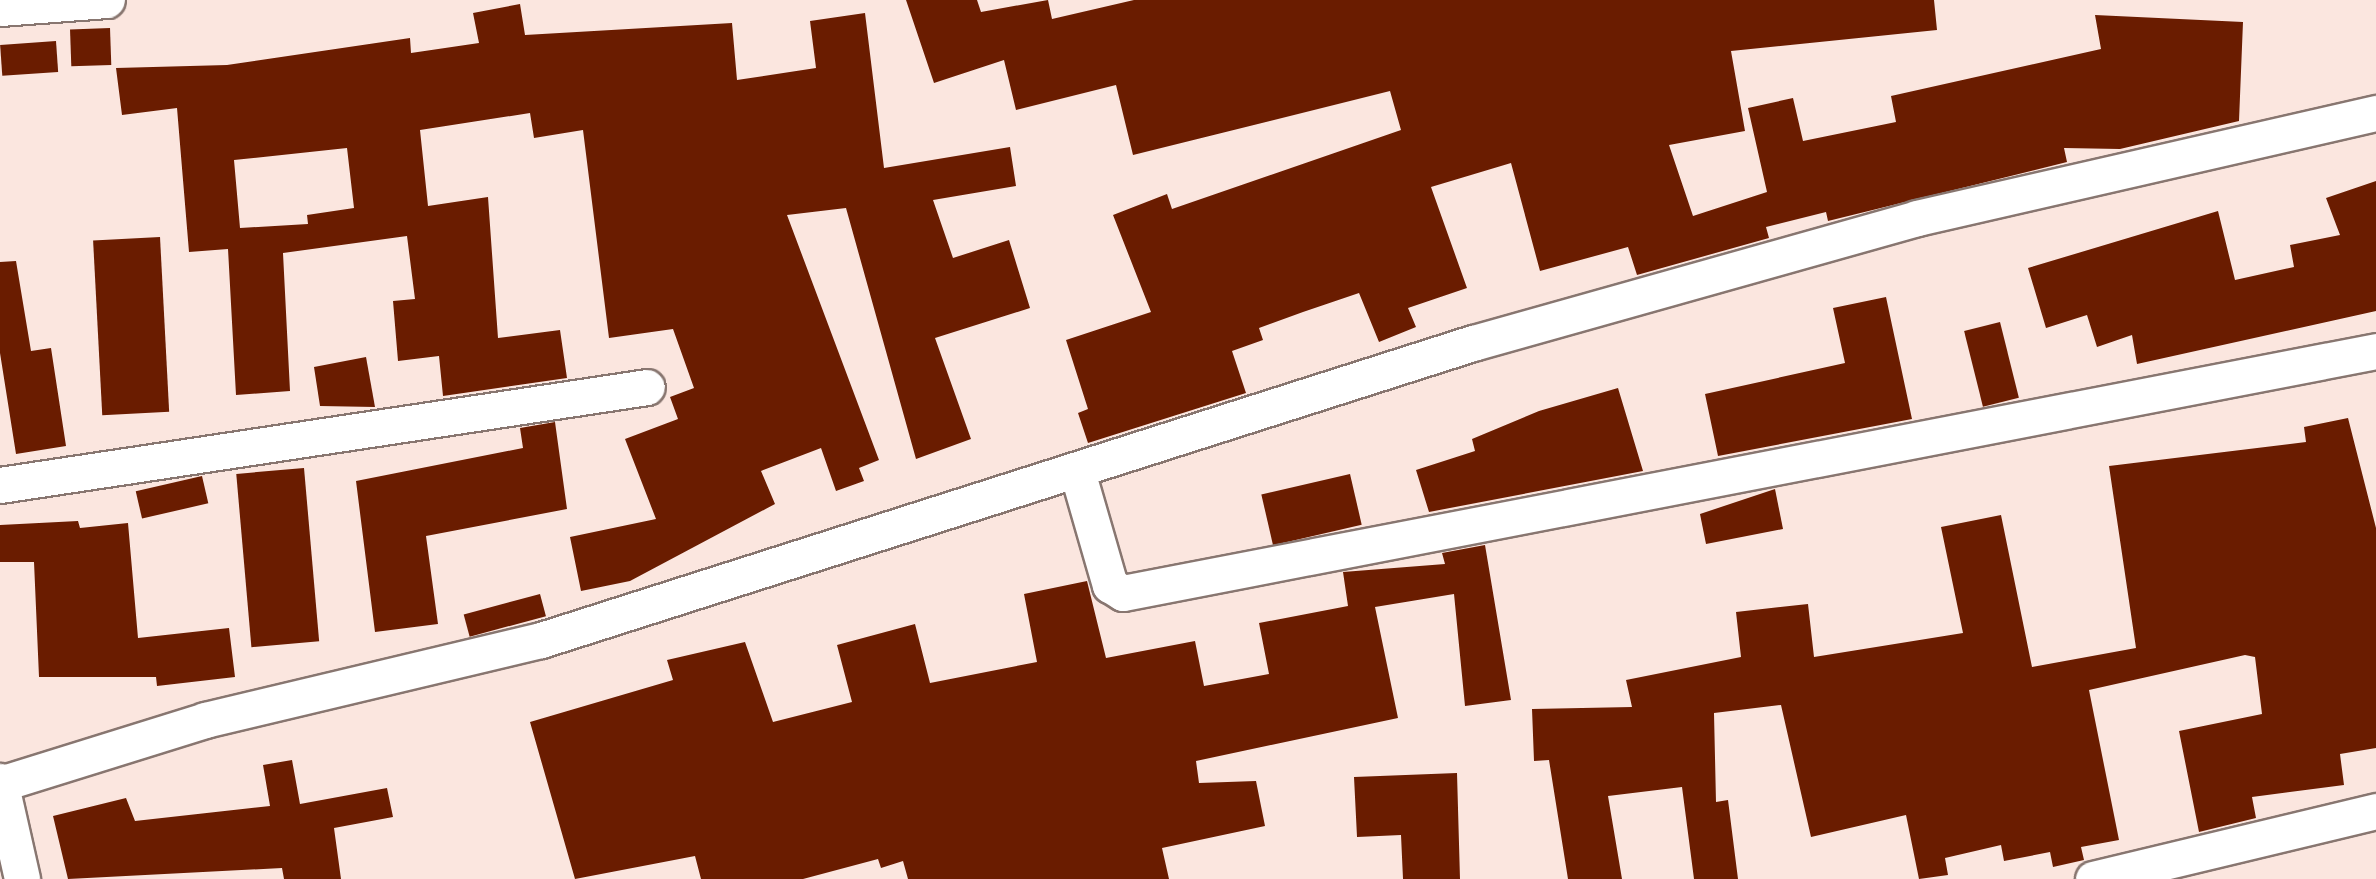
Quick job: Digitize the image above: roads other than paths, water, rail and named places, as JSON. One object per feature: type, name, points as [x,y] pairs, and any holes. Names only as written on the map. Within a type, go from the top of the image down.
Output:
[{"type":"street","points":[[0,8],[107,0]]},
{"type":"street","points":[[22,879],[0,783],[205,720],[541,640],[1473,343],[1916,218],[2376,113]]},
{"type":"street","points":[[1078,471],[1110,585],[1123,592],[2376,351]]},
{"type":"street","points":[[0,485],[648,387]]},
{"type":"street","points":[[2093,879],[2376,811]]}]
